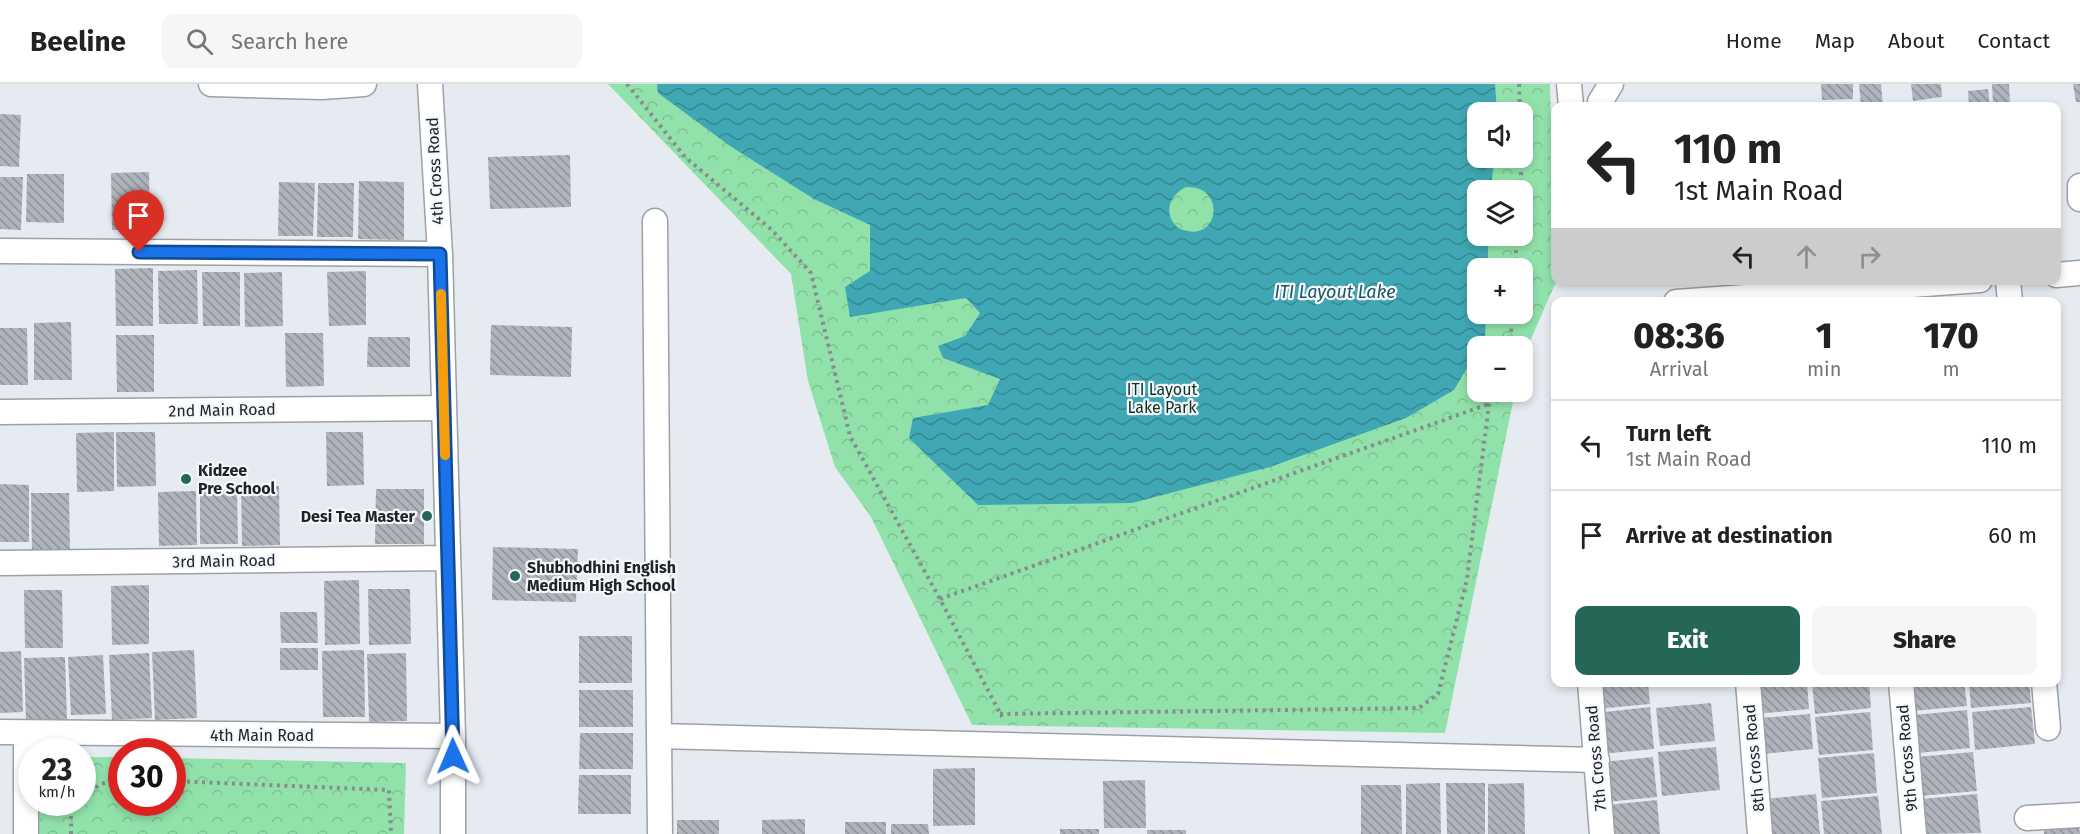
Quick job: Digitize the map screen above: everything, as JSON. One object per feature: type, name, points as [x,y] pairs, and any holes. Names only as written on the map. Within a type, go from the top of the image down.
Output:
[{"type":"street","points":[[211,84],[322,87],[364,84]]},
{"type":"street","name":"4th Cross Road","points":[[430,84],[440,254],[453,736],[453,834]]},
{"type":"street","points":[[1569,84],[1571,102]]},
{"type":"street","points":[[2080,186],[2080,199]]},
{"type":"street","points":[[655,221],[660,834]]},
{"type":"street","points":[[0,251],[440,254]]},
{"type":"street","points":[[2061,275],[2080,273]]},
{"type":"street","points":[[1807,297],[1867,295],[1942,285]]},
{"type":"street","name":"2nd Main Road","points":[[0,412],[444,408]]},
{"type":"street","name":"3rd Main Road","points":[[0,563],[447,558]]},
{"type":"street","name":"7th Cross Road","points":[[1590,687],[1602,834]]},
{"type":"street","name":"8th Cross Road","points":[[1748,687],[1760,834]]},
{"type":"street","name":"9th Cross Road","points":[[1901,687],[1914,834]]},
{"type":"street","points":[[2044,687],[2048,728]]},
{"type":"street","name":"4th Main Road","points":[[0,732],[453,736]]},
{"type":"street","points":[[26,733],[26,834]]},
{"type":"street","points":[[659,736],[1597,760]]},
{"type":"street","points":[[2027,818],[2080,815]]},
{"type":"path","points":[[627,84],[685,157],[772,230],[811,273],[850,436],[940,599],[1016,745]]},
{"type":"path","points":[[1519,84],[1520,102]]},
{"type":"path","points":[[940,599],[1489,404],[1467,579],[1438,694],[1419,708],[1000,714]]},
{"type":"path","points":[[186,782],[389,790],[391,834]]},
{"type":"path","points":[[70,834],[71,816]]},
{"type":"green space","name":"ITI Layout Lake Park","points":[[608,84],[1550,84],[1551,285],[1555,285],[1532,336],[1467,336],[1467,402],[1513,402],[1445,733],[972,725],[871,517],[835,467],[808,381],[791,274]]},
{"type":"green space","points":[[96,757],[108,757],[108,816],[186,816],[186,758],[406,763],[404,834],[38,834],[38,816],[96,816]]},
{"type":"water","name":"ITI Layout Lake","points":[[657,84],[1495,84],[1496,102],[1467,102],[1467,168],[1493,168],[1492,180],[1467,180],[1467,246],[1488,246],[1488,258],[1467,258],[1467,324],[1486,324],[1485,336],[1467,336],[1467,368],[1454,390],[1406,418],[1270,467],[1132,503],[978,505],[909,438],[913,418],[988,405],[1000,379],[943,358],[938,346],[965,336],[980,313],[966,298],[850,317],[845,287],[870,271],[870,225],[814,199],[730,146],[658,93]],"holes":[[[1186,187],[1199,189],[1207,194],[1214,211],[1207,227],[1199,231],[1188,231],[1175,225],[1171,220],[1169,209],[1176,194]]]},
{"type":"building","points":[[1821,84],[1853,84],[1853,99],[1822,100]]},
{"type":"building","points":[[1859,84],[1881,84],[1883,102],[1861,102]]},
{"type":"building","points":[[1911,84],[1941,84],[1942,97],[1913,101]]},
{"type":"building","points":[[1992,84],[2009,84],[2010,102],[1993,102]]},
{"type":"building","points":[[2073,84],[2080,84],[2080,102],[2076,102]]},
{"type":"building","points":[[1988,89],[1990,102],[1969,102],[1968,91]]},
{"type":"building","points":[[0,114],[21,115],[19,167],[0,166]]},
{"type":"building","points":[[570,155],[571,207],[490,209],[488,157]]},
{"type":"building","points":[[149,172],[150,230],[112,230],[111,173]]},
{"type":"building","points":[[27,174],[64,174],[64,223],[26,222]]},
{"type":"building","points":[[0,177],[23,177],[21,230],[0,229]]},
{"type":"building","points":[[359,181],[404,182],[404,240],[358,239]]},
{"type":"building","points":[[279,182],[315,183],[313,236],[278,236]]},
{"type":"building","points":[[318,183],[354,183],[353,237],[317,237]]},
{"type":"building","points":[[153,268],[153,326],[116,326],[115,269]]},
{"type":"building","points":[[197,270],[198,324],[159,324],[158,271]]},
{"type":"building","points":[[366,271],[366,325],[329,326],[327,272]]},
{"type":"building","points":[[202,272],[240,272],[240,326],[203,326]]},
{"type":"building","points":[[282,272],[283,326],[245,327],[244,273]]},
{"type":"building","points":[[71,322],[72,380],[34,380],[34,323]]},
{"type":"building","points":[[491,325],[572,327],[571,377],[490,375]]},
{"type":"building","points":[[0,328],[27,328],[28,385],[0,385]]},
{"type":"building","points":[[285,333],[323,333],[324,386],[286,387]]},
{"type":"building","points":[[116,335],[154,335],[154,392],[117,392]]},
{"type":"building","points":[[368,337],[410,337],[410,367],[367,367]]},
{"type":"building","points":[[114,432],[114,491],[77,492],[76,433]]},
{"type":"building","points":[[116,432],[155,432],[156,486],[117,487]]},
{"type":"building","points":[[326,432],[363,432],[364,485],[327,486]]},
{"type":"building","points":[[0,484],[29,485],[29,542],[0,542]]},
{"type":"building","points":[[279,486],[280,545],[242,546],[241,487]]},
{"type":"building","points":[[376,489],[424,489],[424,544],[375,544]]},
{"type":"building","points":[[200,490],[237,490],[238,544],[200,544]]},
{"type":"building","points":[[196,491],[197,545],[159,546],[158,492]]},
{"type":"building","points":[[31,493],[69,493],[70,552],[32,552]]},
{"type":"building","points":[[493,547],[578,549],[576,602],[492,600]]},
{"type":"building","points":[[359,580],[360,644],[325,645],[324,581]]},
{"type":"building","points":[[149,585],[149,644],[112,645],[111,586]]},
{"type":"building","points":[[368,589],[410,589],[411,644],[369,645]]},
{"type":"building","points":[[24,590],[62,590],[63,648],[25,648]]},
{"type":"building","points":[[280,612],[317,612],[318,643],[281,643]]},
{"type":"building","points":[[579,636],[632,636],[632,683],[579,683]]},
{"type":"building","points":[[280,648],[318,648],[318,670],[280,670]]},
{"type":"building","points":[[194,650],[197,718],[155,720],[152,652]]},
{"type":"building","points":[[364,650],[365,717],[323,717],[322,651]]},
{"type":"building","points":[[21,651],[23,712],[0,713],[0,652]]},
{"type":"building","points":[[149,653],[152,718],[112,720],[109,655]]},
{"type":"building","points":[[406,653],[407,721],[369,722],[367,654]]},
{"type":"building","points":[[103,655],[106,714],[71,715],[68,657]]},
{"type":"building","points":[[65,657],[67,720],[26,721],[24,658]]},
{"type":"building","points":[[1594,687],[1648,687],[1650,704],[1596,709]]},
{"type":"building","points":[[1753,687],[1807,687],[1809,709],[1756,714]]},
{"type":"building","points":[[1812,687],[1869,687],[1871,708],[1815,714]]},
{"type":"building","points":[[1911,687],[1965,687],[1967,706],[1913,711]]},
{"type":"building","points":[[1969,687],[2029,687],[2031,703],[1971,708]]},
{"type":"building","points":[[579,690],[633,690],[633,727],[579,727]]},
{"type":"building","points":[[1711,703],[1715,741],[1660,746],[1656,708]]},
{"type":"building","points":[[1650,707],[1654,749],[1600,754],[1596,713]]},
{"type":"building","points":[[2031,707],[2035,744],[1975,750],[1972,712]]},
{"type":"building","points":[[1967,710],[1970,748],[1918,753],[1914,715]]},
{"type":"building","points":[[1870,712],[1873,750],[1819,755],[1815,717]]},
{"type":"building","points":[[1810,714],[1813,749],[1763,754],[1760,718]]},
{"type":"building","points":[[580,733],[633,733],[633,769],[579,769]]},
{"type":"building","points":[[1716,747],[1720,790],[1662,796],[1658,752]]},
{"type":"building","points":[[1973,752],[1977,791],[1920,796],[1916,757]]},
{"type":"building","points":[[1874,753],[1877,793],[1822,798],[1818,758]]},
{"type":"building","points":[[1653,757],[1657,797],[1606,802],[1602,762]]},
{"type":"building","points":[[975,768],[975,825],[933,826],[933,769]]},
{"type":"building","points":[[579,775],[631,775],[631,814],[578,814]]},
{"type":"building","points":[[1145,780],[1146,828],[1104,828],[1103,781]]},
{"type":"building","points":[[1440,783],[1441,834],[1406,834],[1406,784]]},
{"type":"building","points":[[1446,783],[1485,783],[1485,834],[1447,834]]},
{"type":"building","points":[[1524,783],[1525,834],[1488,834],[1488,784]]},
{"type":"building","points":[[1361,785],[1401,785],[1402,834],[1361,834]]},
{"type":"building","points":[[1816,794],[1820,834],[1768,834],[1764,799]]},
{"type":"building","points":[[1977,794],[1981,833],[1924,834],[1921,799]]},
{"type":"building","points":[[1878,796],[1882,834],[1824,834],[1821,801]]},
{"type":"building","points":[[1657,800],[1660,834],[1610,834],[1607,805]]},
{"type":"building","points":[[805,819],[805,834],[762,834],[762,820]]},
{"type":"building","points":[[677,820],[719,820],[719,834],[677,834]]},
{"type":"building","points":[[845,822],[886,822],[886,834],[845,834]]},
{"type":"building","points":[[891,824],[928,824],[929,834],[891,834]]},
{"type":"building","points":[[2079,827],[2080,834],[2044,834],[2044,829]]},
{"type":"building","points":[[1060,829],[1099,829],[1099,834],[1060,834]]},
{"type":"building","points":[[1147,830],[1186,830],[1186,834],[1147,834]]},
{"type":"slow traffic","points":[[441,294],[445,455]]},
{"type":"place","name":"Kidzee Pre School","points":[[186,479]]},
{"type":"place","name":"Desi Tea Master","points":[[427,516]]},
{"type":"place","name":"Shubhodhini English Medium High School","points":[[515,576]]},
{"type":"route","points":[[139,252],[440,254],[453,756]]}]
